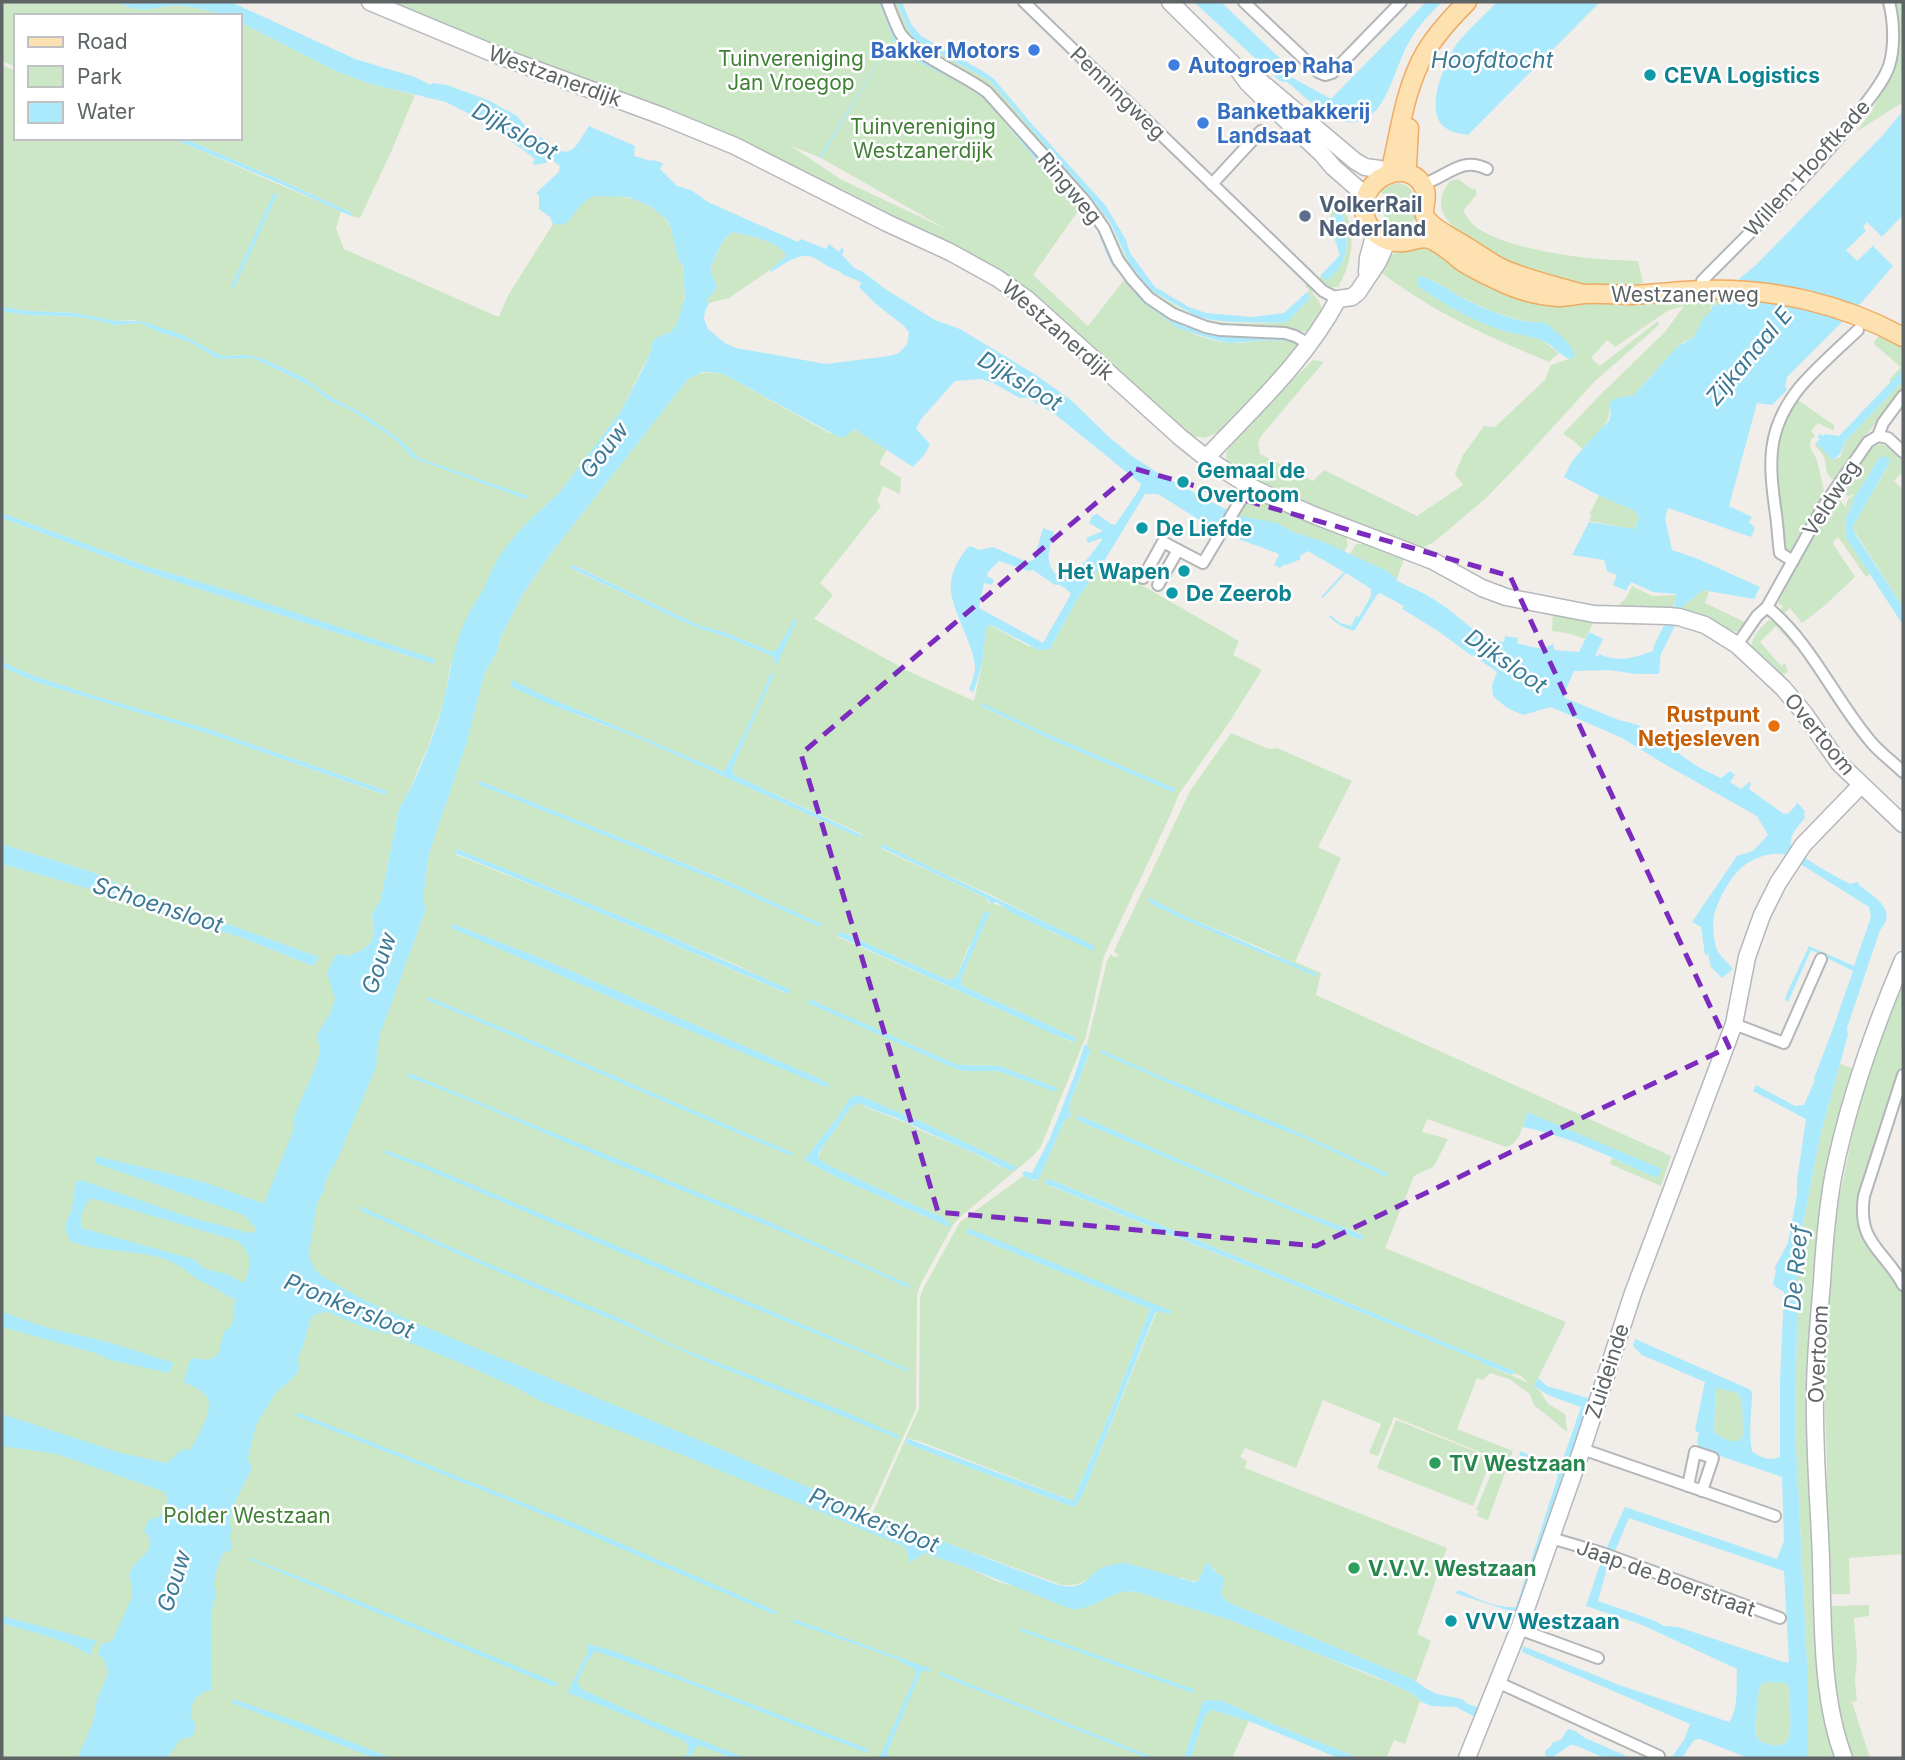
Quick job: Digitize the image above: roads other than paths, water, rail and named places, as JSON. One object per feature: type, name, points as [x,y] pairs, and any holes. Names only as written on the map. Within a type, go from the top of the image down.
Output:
[{"type":"main road","points":[[1392,168],[1420,172],[1425,183],[1433,190],[1434,198],[1430,216],[1417,230],[1385,236],[1368,225],[1364,212],[1367,192],[1392,168],[1415,74],[1426,51],[1466,2]]},
{"type":"main road","name":"Westzanerweg","points":[[1430,216],[1486,260],[1504,269],[1584,294]]},
{"type":"main road","name":"Westzanerweg","points":[[1385,236],[1399,242],[1424,238],[1435,241],[1488,276],[1542,295],[1635,295],[1719,290],[1788,296],[1840,310],[1903,338]]},
{"type":"street","name":"Westzanerdijk","points":[[370,2],[502,57],[735,146],[969,262],[1027,299],[1159,419],[1206,457],[1249,486],[1316,516],[1433,561],[1506,597],[1594,614],[1674,617],[1705,625],[1737,645]]},
{"type":"street","name":"Ringweg","points":[[887,2],[906,41],[987,92],[1084,200],[1104,228],[1118,260],[1149,298],[1173,314],[1206,327],[1285,333],[1311,345]]},
{"type":"street","name":"Penningweg","points":[[1024,2],[1322,291],[1338,299]]},
{"type":"street","points":[[1170,2],[1333,167],[1367,192]]},
{"type":"street","points":[[1248,3],[1318,72],[1325,75],[1332,73],[1401,2]]},
{"type":"street","name":"Willem Hooftkade","points":[[1702,281],[1800,181],[1849,125],[1881,82],[1889,64],[1893,41],[1889,2]]},
{"type":"street","points":[[1236,66],[1253,76],[1355,161],[1365,167],[1392,168]]},
{"type":"street","points":[[1212,184],[1261,131]]},
{"type":"street","points":[[1425,183],[1466,164],[1477,164],[1487,169]]},
{"type":"street","points":[[1206,457],[1311,345],[1338,299],[1352,297],[1357,292],[1366,277],[1368,258],[1385,236]]},
{"type":"street","points":[[1793,561],[1780,551],[1770,468],[1776,431],[1788,403],[1801,386],[1858,330]]},
{"type":"street","name":"Veldweg","points":[[1737,645],[1757,616],[1767,607],[1834,490],[1868,442],[1878,436],[1883,424],[1903,397]]},
{"type":"street","points":[[1878,436],[1888,438],[1903,452]]},
{"type":"street","points":[[1143,578],[1163,542],[1202,563],[1249,486]]},
{"type":"street","points":[[1158,585],[1178,550]]},
{"type":"street","points":[[1767,607],[1782,619],[1872,743],[1903,772]]},
{"type":"street","name":"Overtoom","points":[[1737,645],[1783,688],[1839,762],[1903,824]]},
{"type":"street","name":"Zuideinde","points":[[1467,1758],[1519,1629],[1633,1293],[1734,1024],[1747,957],[1758,926],[1778,883],[1803,845],[1861,785]]},
{"type":"street","points":[[1734,1024],[1784,1043],[1821,959]]},
{"type":"street","name":"Overtoom","points":[[1844,1758],[1836,1734],[1827,1686],[1815,1434],[1823,1261],[1833,1176],[1848,1116],[1890,990],[1903,960]]},
{"type":"street","points":[[1903,1075],[1864,1196],[1862,1210],[1868,1238],[1903,1285]]},
{"type":"street","points":[[1582,1449],[1775,1516]]},
{"type":"street","points":[[1688,1486],[1695,1452],[1713,1458],[1702,1491]]},
{"type":"street","name":"Jaap de Boerstraat","points":[[1551,1538],[1602,1553],[1780,1618]]},
{"type":"street","points":[[1519,1629],[1598,1658]]},
{"type":"street","points":[[1497,1682],[1659,1756]]},
{"type":"water","points":[[117,2],[231,2],[355,59],[415,77],[431,85],[447,85],[488,100],[517,116],[531,133],[550,142],[550,145],[558,150],[564,152],[574,148],[589,126],[635,146],[634,156],[663,163],[660,169],[677,186],[691,190],[708,202],[798,242],[801,239],[826,249],[829,244],[839,252],[841,248],[844,249],[842,255],[859,273],[855,279],[806,256],[793,259],[771,272],[785,257],[786,254],[781,249],[754,237],[733,232],[728,236],[710,268],[717,288],[706,301],[709,303],[704,319],[708,329],[736,348],[826,364],[899,353],[907,344],[909,333],[859,287],[866,277],[935,320],[960,329],[1036,375],[1071,400],[1132,456],[1161,475],[1235,515],[1277,523],[1387,571],[1397,581],[1447,608],[1486,640],[1504,642],[1505,636],[1518,638],[1517,643],[1531,647],[1544,648],[1554,644],[1554,650],[1579,652],[1589,632],[1603,639],[1595,656],[1597,657],[1599,654],[1626,658],[1639,656],[1655,648],[1661,651],[1659,674],[1609,670],[1574,671],[1564,693],[1565,698],[1638,725],[1698,767],[1721,778],[1730,771],[1735,775],[1730,782],[1741,789],[1749,782],[1749,789],[1784,814],[1789,813],[1797,804],[1796,801],[1805,811],[1805,818],[1792,836],[1791,849],[1850,884],[1858,882],[1882,904],[1887,916],[1847,1028],[1848,1035],[1821,1132],[1804,1219],[1798,1276],[1795,1426],[1807,1664],[1807,1758],[1748,1758],[1700,1739],[1694,1740],[1682,1758],[1671,1758],[1684,1740],[1690,1724],[1522,1652],[1523,1646],[1622,1686],[1729,1722],[1736,1704],[1737,1669],[1640,1624],[1586,1606],[1602,1559],[1609,1561],[1598,1601],[1664,1626],[1678,1627],[1789,1662],[1784,1571],[1629,1518],[1615,1551],[1606,1549],[1625,1507],[1777,1559],[1784,1541],[1782,1477],[1699,1449],[1699,1433],[1695,1430],[1705,1382],[1642,1355],[1633,1346],[1635,1339],[1749,1389],[1752,1392],[1752,1451],[1765,1458],[1780,1457],[1784,1292],[1773,1285],[1774,1269],[1788,1243],[1806,1119],[1753,1091],[1756,1085],[1795,1106],[1804,1105],[1853,971],[1811,950],[1788,1002],[1785,1000],[1787,993],[1809,946],[1854,966],[1871,917],[1869,907],[1786,855],[1773,854],[1753,860],[1741,868],[1730,881],[1714,915],[1716,948],[1733,969],[1722,978],[1711,967],[1708,954],[1705,955],[1701,927],[1692,922],[1737,856],[1753,851],[1768,835],[1757,816],[1622,738],[1551,707],[1523,715],[1507,708],[1493,696],[1492,686],[1497,672],[1402,609],[1404,606],[1380,593],[1354,631],[1341,626],[1329,617],[1330,615],[1340,623],[1351,626],[1371,596],[1371,589],[1346,573],[1323,598],[1321,597],[1344,572],[1308,551],[1300,556],[1301,559],[1280,568],[1274,565],[1279,555],[1277,553],[1217,531],[1158,494],[1145,494],[1078,598],[1050,649],[1039,650],[990,625],[986,629],[982,664],[972,692],[969,689],[975,668],[974,661],[951,594],[953,573],[967,548],[970,546],[980,550],[993,547],[1027,562],[1034,560],[1043,528],[1054,532],[1049,562],[1059,578],[1084,563],[1102,540],[1101,538],[1088,543],[1086,538],[1103,531],[1089,523],[1092,516],[1097,514],[1115,525],[1141,484],[1056,415],[1028,398],[1020,398],[981,379],[955,381],[921,419],[916,429],[930,444],[913,467],[854,429],[845,437],[839,437],[723,374],[703,372],[688,379],[549,556],[523,594],[485,672],[466,745],[429,854],[423,898],[426,909],[379,1037],[376,1067],[317,1203],[310,1247],[310,1259],[315,1270],[362,1299],[411,1321],[866,1512],[1054,1583],[1064,1586],[1079,1585],[1101,1568],[1126,1563],[1194,1582],[1199,1580],[1207,1562],[1210,1563],[1225,1580],[1222,1596],[1230,1603],[1412,1679],[1437,1694],[1462,1699],[1468,1704],[1487,1710],[1479,1719],[1456,1707],[1431,1706],[1413,1694],[1367,1673],[1230,1620],[1136,1592],[1119,1593],[1088,1607],[1071,1609],[924,1553],[910,1563],[905,1547],[680,1454],[540,1401],[517,1388],[392,1335],[368,1329],[328,1312],[311,1317],[298,1359],[297,1374],[275,1394],[256,1425],[248,1458],[252,1469],[230,1516],[232,1550],[223,1553],[216,1572],[216,1594],[211,1613],[211,1690],[201,1694],[192,1704],[191,1719],[196,1723],[193,1737],[181,1739],[167,1758],[77,1758],[88,1735],[97,1699],[108,1673],[104,1659],[98,1655],[101,1644],[112,1641],[132,1597],[130,1574],[150,1545],[144,1531],[149,1519],[163,1514],[167,1506],[165,1492],[57,1454],[2,1446],[2,1414],[121,1453],[167,1463],[183,1449],[190,1450],[204,1424],[209,1409],[207,1397],[183,1382],[191,1358],[208,1360],[218,1355],[224,1332],[232,1325],[235,1299],[170,1261],[145,1254],[94,1248],[70,1241],[65,1226],[72,1208],[77,1181],[81,1180],[186,1216],[249,1233],[255,1232],[256,1229],[244,1215],[95,1163],[96,1156],[204,1182],[262,1203],[265,1201],[293,1131],[293,1119],[316,1065],[320,1051],[317,1035],[335,999],[327,973],[336,954],[348,956],[362,950],[374,936],[372,914],[381,899],[399,808],[419,770],[436,725],[465,621],[509,543],[560,492],[621,411],[642,371],[655,338],[670,332],[676,326],[685,297],[683,266],[678,259],[671,228],[666,219],[650,206],[628,197],[596,196],[579,207],[568,222],[553,224],[550,217],[539,209],[539,195],[536,193],[559,172],[560,166],[549,158],[546,163],[534,165],[535,159],[489,124],[446,102],[367,83],[336,71],[242,23],[242,14],[221,14],[184,6],[134,9]],"holes":[[[999,561],[1033,570],[1055,585],[1064,587],[1071,594],[1043,643],[979,608],[984,583],[992,585],[994,580],[987,576],[988,572]],[[91,1198],[238,1241],[246,1250],[249,1260],[245,1281],[240,1282],[205,1268],[193,1259],[82,1228],[81,1216]],[[1716,1388],[1736,1392],[1742,1400],[1743,1435],[1739,1441],[1729,1441],[1715,1433]],[[1767,1682],[1788,1685],[1788,1739],[1784,1744],[1774,1746],[1760,1741],[1755,1732],[1759,1686]]]},
{"type":"water","points":[[879,2],[882,2],[894,35],[907,51],[985,96],[1092,218],[1120,272],[1111,263],[1092,222],[987,102],[965,85],[912,58],[894,41],[821,158],[819,157],[893,38]]},
{"type":"water","points":[[897,2],[902,2],[911,24],[921,36],[994,79],[1106,206],[1126,240],[1130,253],[1155,287],[1189,307],[1206,313],[1252,317],[1284,313],[1307,292],[1310,298],[1288,321],[1282,323],[1234,322],[1196,316],[1157,294],[1130,265],[1110,222],[1100,209],[990,81],[914,39]]},
{"type":"water","points":[[1194,2],[1221,2],[1287,65],[1282,72],[1331,99],[1426,2],[1442,2],[1411,38],[1391,84],[1376,110],[1367,119],[1355,122],[1333,117],[1319,109],[1287,82],[1280,81]]},
{"type":"water","name":"Hoofdtocht","points":[[1497,2],[1600,2],[1468,135],[1449,130],[1438,119],[1436,109],[1438,86],[1446,63],[1470,28]]},
{"type":"water","name":"Zijkanaal E","points":[[1903,111],[1903,215],[1873,246],[1893,266],[1862,302],[1787,377],[1787,390],[1772,405],[1757,403],[1729,506],[1752,517],[1749,522],[1755,528],[1751,537],[1668,508],[1665,518],[1672,550],[1760,587],[1754,599],[1703,590],[1681,608],[1674,607],[1676,594],[1653,592],[1631,582],[1626,591],[1613,585],[1617,575],[1607,571],[1604,560],[1572,555],[1589,522],[1635,529],[1639,517],[1633,510],[1564,477],[1572,461],[1609,421],[1609,405],[1612,400],[1633,396],[1677,347],[1694,337],[1704,317],[1712,310],[1711,304],[1716,307],[1732,291],[1741,277],[1755,266],[1883,135]]},
{"type":"water","points":[[176,140],[188,140],[278,179],[352,213],[351,216]]},
{"type":"water","points":[[1336,207],[1339,207],[1344,220],[1346,250],[1341,266],[1327,281],[1321,275],[1340,255],[1334,231]]},
{"type":"water","points":[[1418,276],[1434,281],[1466,300],[1500,314],[1523,321],[1545,322],[1567,342],[1575,357],[1566,357],[1539,339],[1501,330],[1468,316],[1418,286]]},
{"type":"water","points":[[1125,278],[1147,303],[1183,326],[1221,336],[1288,338],[1284,341],[1229,343],[1178,328],[1140,300]]},
{"type":"water","points":[[2,307],[74,313],[117,321],[141,321],[183,335],[223,356],[247,355],[264,359],[304,378],[332,398],[362,413],[398,438],[419,458],[528,496],[526,499],[413,458],[396,440],[351,410],[328,400],[311,386],[253,358],[218,359],[190,342],[140,323],[116,325],[82,317],[26,315],[2,311]]},
{"type":"water","points":[[1903,369],[1903,381],[1845,442],[1840,454],[1833,460],[1816,443],[1820,439],[1817,437],[1820,434],[1839,436]]},
{"type":"water","points":[[1879,458],[1889,458],[1890,462],[1853,526],[1855,534],[1903,607],[1903,625],[1845,536],[1846,518],[1854,498]]},
{"type":"water","points":[[2,513],[146,566],[435,659],[434,664],[146,572],[2,518]]},
{"type":"water","points":[[573,565],[698,625],[724,632],[770,651],[776,651],[795,618],[797,620],[777,664],[772,656],[677,619],[571,568]]},
{"type":"water","points":[[2,662],[95,696],[208,729],[387,791],[386,795],[210,734],[36,682],[2,667]]},
{"type":"water","points":[[771,673],[774,674],[732,769],[734,775],[862,835],[861,838],[643,740],[510,686],[512,680],[724,772]]},
{"type":"water","points":[[982,703],[1176,789],[1173,792],[1052,740],[981,706]]},
{"type":"water","points":[[480,781],[718,877],[822,924],[820,927],[722,883],[477,784]]},
{"type":"water","name":"Schoensloot","points":[[2,844],[92,872],[140,894],[319,957],[313,966],[183,915],[2,864]]},
{"type":"water","points":[[882,844],[1095,946],[1093,951],[1014,914],[996,902],[992,904],[986,898],[882,848]]},
{"type":"water","points":[[457,849],[664,934],[791,990],[789,994],[455,853]]},
{"type":"water","points":[[1150,898],[1318,974],[1315,976],[1185,920],[1154,905],[1148,900]]},
{"type":"water","points":[[987,911],[990,912],[962,976],[961,985],[1074,1037],[1074,1042],[838,936],[839,931],[948,980],[957,976]]},
{"type":"water","points":[[453,924],[543,959],[816,1077],[829,1084],[828,1088],[451,928]]},
{"type":"water","points":[[809,999],[958,1065],[1000,1066],[1057,1088],[1056,1092],[998,1071],[964,1071],[954,1068],[808,1003]]},
{"type":"water","points":[[1087,1044],[1090,1051],[1071,1100],[1071,1115],[1064,1121],[1039,1179],[1027,1178],[1022,1173],[1032,1173],[1050,1138]]},
{"type":"water","points":[[1102,1050],[1282,1125],[1387,1173],[1387,1177],[1306,1139],[1216,1104],[1105,1055],[1100,1052]]},
{"type":"water","points":[[409,1073],[765,1220],[910,1285],[909,1288],[770,1227],[408,1077]]},
{"type":"water","points":[[858,1095],[1017,1167],[1012,1171],[1007,1169],[860,1103],[851,1107],[818,1158],[943,1217],[951,1224],[949,1227],[804,1160],[850,1098]]},
{"type":"water","points":[[1527,1112],[1662,1169],[1657,1178],[1575,1142],[1523,1127]]},
{"type":"water","points":[[1077,1116],[1363,1235],[1361,1240],[1081,1122]]},
{"type":"water","points":[[385,1150],[908,1369],[909,1372],[384,1153]]},
{"type":"water","points":[[1049,1179],[1514,1371],[1512,1375],[1484,1364],[1045,1184],[1045,1180]]},
{"type":"water","points":[[360,1206],[475,1258],[617,1317],[675,1346],[846,1412],[900,1436],[899,1439],[695,1357],[496,1271],[361,1211]]},
{"type":"water","points":[[968,1228],[1172,1311],[1169,1314],[1160,1311],[1155,1313],[1083,1494],[1073,1507],[905,1443],[906,1438],[1073,1501],[1150,1309],[966,1233]]},
{"type":"water","points":[[2,1312],[48,1328],[108,1342],[174,1363],[169,1373],[110,1360],[95,1353],[2,1327]]},
{"type":"water","points":[[1538,1378],[1547,1386],[1591,1399],[1519,1609],[1513,1612],[1455,1593],[1459,1590],[1494,1605],[1516,1607],[1558,1476],[1555,1471],[1519,1455],[1520,1451],[1560,1468],[1581,1407],[1548,1395],[1534,1386]]},
{"type":"water","points":[[297,1412],[579,1525],[780,1613],[773,1614],[522,1506],[296,1416]]},
{"type":"water","points":[[248,1559],[558,1683],[555,1687]]},
{"type":"water","points":[[2,1616],[97,1641],[90,1656],[72,1645],[2,1623]]},
{"type":"water","points":[[794,1619],[931,1669],[930,1672],[923,1670],[920,1674],[888,1750],[887,1755],[893,1758],[878,1757],[916,1674],[915,1669],[894,1658],[792,1622]]},
{"type":"water","points":[[1021,1628],[1193,1689],[1193,1693],[1020,1631]]},
{"type":"water","points":[[588,1644],[614,1651],[868,1749],[867,1753],[682,1681],[595,1651],[577,1683],[583,1690],[746,1758],[732,1758],[697,1746],[689,1758],[685,1758],[689,1748],[685,1741],[568,1693],[587,1654]]},
{"type":"water","points":[[940,1672],[1155,1758],[1147,1758],[939,1675]]},
{"type":"water","points":[[233,1699],[392,1758],[374,1758],[232,1703]]},
{"type":"water","points":[[1203,1701],[1223,1701],[1359,1758],[1338,1758],[1249,1721],[1212,1710],[1205,1715],[1191,1758],[1184,1758]]},
{"type":"water","points":[[1568,1729],[1631,1758],[1606,1758],[1575,1745],[1563,1746],[1546,1754],[1553,1742],[1560,1741]]},
{"type":"waterway","points":[[233,286],[275,195]]},
{"type":"waterway","name":"Dijksloot","points":[[845,270],[860,276],[876,288]]},
{"type":"waterway","points":[[1658,649],[1676,612]]},
{"type":"waterway","points":[[429,999],[791,1154]]},
{"type":"waterway","points":[[1550,1753],[1567,1741]]},
{"type":"place","name":"Bakker Motors","points":[[1034,50]]},
{"type":"place","name":"Autogroep Raha","points":[[1174,65]]},
{"type":"place","name":"CEVA Logistics","points":[[1650,75]]},
{"type":"place","name":"Banketbakkerij Landsaat","points":[[1203,123]]},
{"type":"place","name":"VolkerRail Nederland","points":[[1305,216]]},
{"type":"place","name":"Gemaal de Overtoom","points":[[1183,482]]},
{"type":"place","name":"De Liefde","points":[[1142,528]]},
{"type":"place","name":"Het Wapen","points":[[1184,571]]},
{"type":"place","name":"De Zeerob","points":[[1172,593]]},
{"type":"place","name":"Rustpunt Netjesleven","points":[[1774,726]]},
{"type":"place","name":"TV Westzaan","points":[[1435,1463]]},
{"type":"place","name":"V.V.V. Westzaan","points":[[1354,1568]]},
{"type":"place","name":"VVV Westzaan","points":[[1451,1621]]},
{"type":"park label","name":"Tuinvereniging Jan Vroegop","points":[[791,70]]},
{"type":"park label","name":"Tuinvereniging Westzanerdijk","points":[[923,138]]},
{"type":"park label","name":"Polder Westzaan","points":[[247,1515]]},
{"type":"water label","name":"Gouw","points":[[604,450]]},
{"type":"water label","name":"Gouw","points":[[379,963]]},
{"type":"water label","name":"De Reef","points":[[1796,1268]]},
{"type":"water label","name":"Pronkersloot","points":[[349,1306]]},
{"type":"water label","name":"Pronkersloot","points":[[874,1520]]},
{"type":"water label","name":"Gouw","points":[[174,1581]]}]
